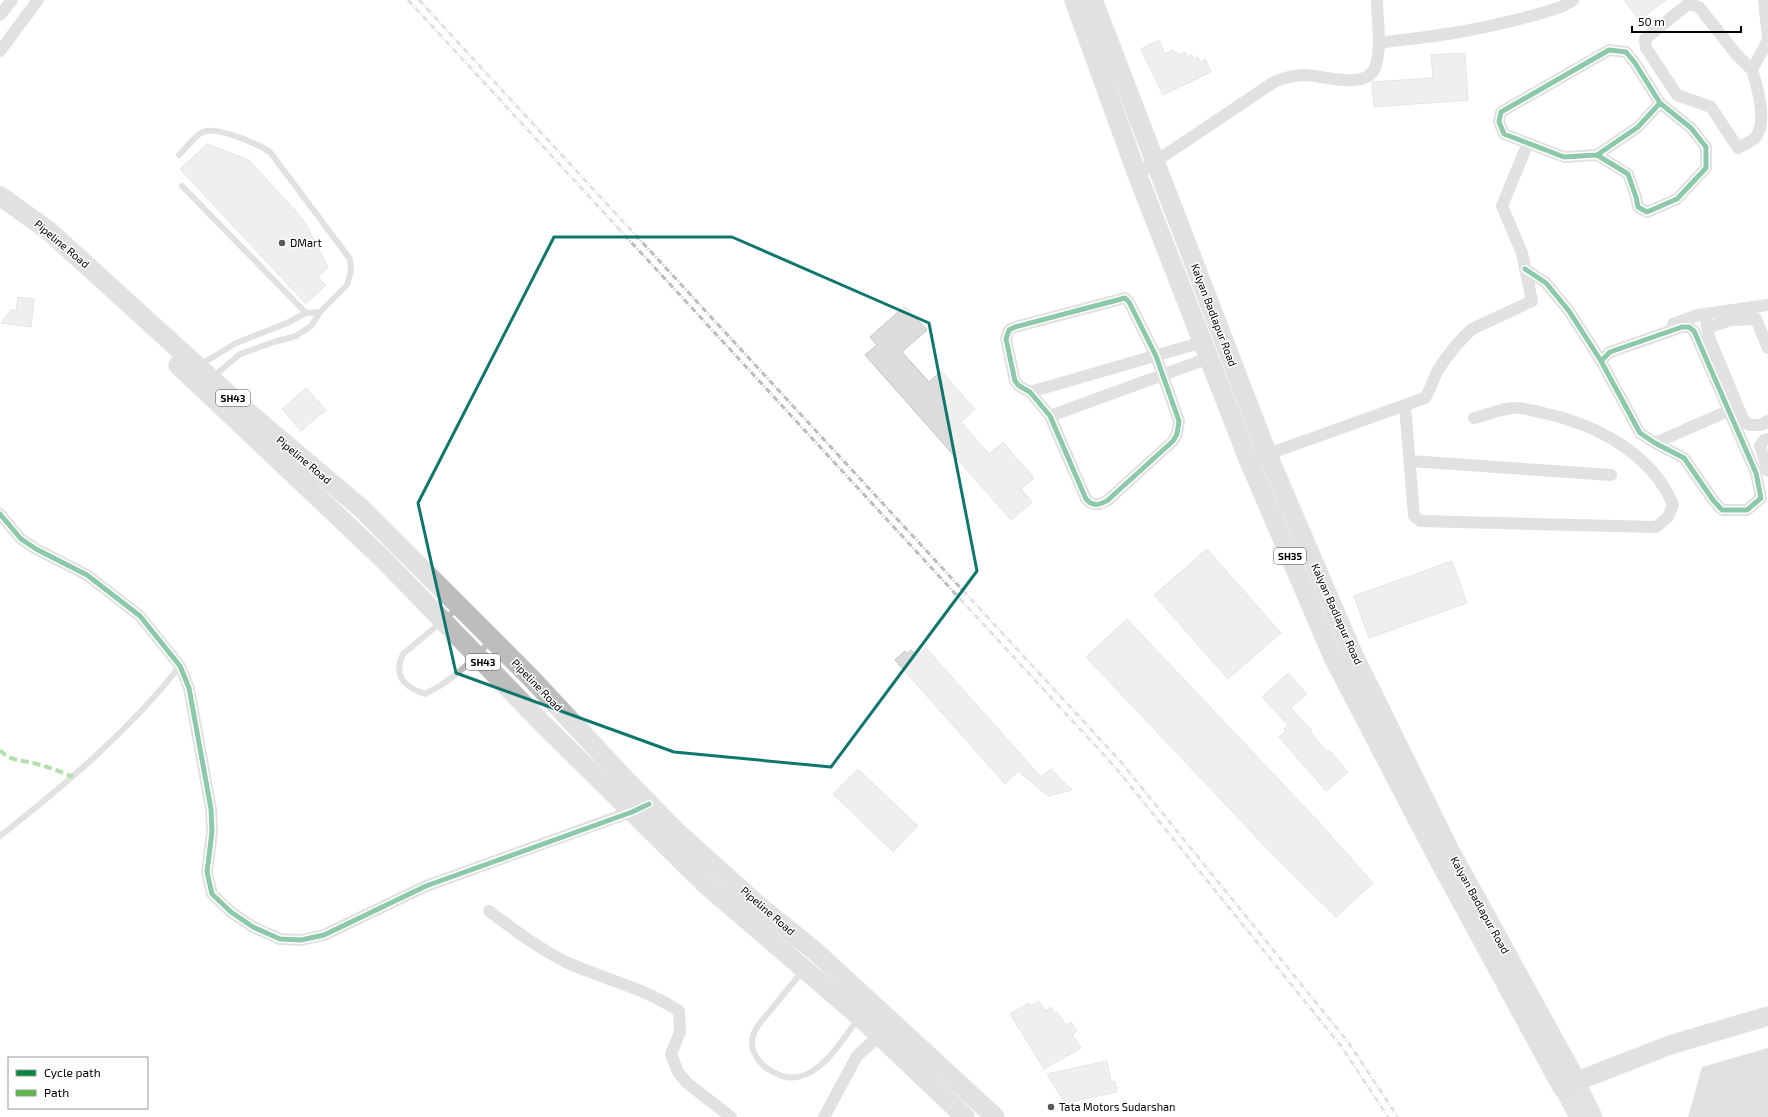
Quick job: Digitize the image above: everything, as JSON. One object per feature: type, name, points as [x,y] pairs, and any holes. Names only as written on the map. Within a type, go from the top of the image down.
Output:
[{"type":"main road","name":"Kalyan Badlapur Road","points":[[1074,0],[1095,32],[1155,162],[1267,453],[1353,654],[1449,849],[1569,1084]]},
{"type":"main road","name":"Kalyan Badlapur Road","points":[[1093,0],[1095,32],[1137,174],[1249,461],[1333,657],[1434,853],[1569,1084],[1594,1117]]},
{"type":"main road","name":"Pipeline Road","points":[[0,196],[49,230],[200,377]]},
{"type":"main road","name":"Pipeline Road","points":[[0,209],[55,249],[200,377],[308,476],[382,558],[544,725],[705,884],[895,1024],[995,1117]]},
{"type":"main road","name":"Pipeline Road","points":[[308,476],[362,509],[532,679],[649,804],[677,832],[758,905],[860,1017],[965,1117]]},
{"type":"main road","points":[[1578,1117],[1569,1084],[1670,1045],[1768,1016]]},
{"type":"street","points":[[0,15],[12,0]]},
{"type":"street","points":[[0,51],[38,0]]},
{"type":"street","points":[[1137,174],[1274,82],[1287,76],[1304,75],[1358,81],[1370,75],[1376,67],[1379,43],[1377,0]]},
{"type":"street","points":[[1379,43],[1459,32],[1534,15],[1564,6],[1573,0]]},
{"type":"street","points":[[1752,70],[1736,54],[1699,7],[1688,4],[1645,40],[1646,48],[1677,95],[1711,107],[1738,148],[1756,137],[1763,123],[1764,107],[1752,70],[1768,39],[1764,0]]},
{"type":"street","points":[[1597,155],[1628,174],[1638,207],[1647,212],[1677,199],[1706,168],[1706,147],[1691,128],[1660,103],[1636,63],[1626,52],[1609,50],[1501,112],[1499,122],[1504,134],[1564,157],[1597,155],[1638,127],[1660,103]]},
{"type":"street","points":[[1249,461],[1267,453],[1425,398],[1430,392],[1438,370],[1472,329],[1532,301],[1522,253],[1502,206],[1528,143]]},
{"type":"street","points":[[1525,269],[1546,282],[1569,311],[1601,361],[1640,432],[1655,443],[1684,458],[1713,500],[1722,510],[1747,510],[1761,498],[1756,473],[1694,331],[1689,327],[1682,327],[1610,352],[1601,361]]},
{"type":"street","points":[[1125,298],[1129,302],[1156,356],[1164,374],[1179,421],[1177,434],[1173,441],[1102,504],[1089,503],[1050,416],[1030,392],[1019,386],[1015,381],[1006,340],[1009,330],[1015,327],[1125,298]]},
{"type":"street","points":[[1594,351],[1677,322],[1705,315],[1768,305]]},
{"type":"street","points":[[1705,315],[1709,337],[1743,419],[1749,425],[1761,425],[1768,421]]},
{"type":"street","points":[[1707,328],[1732,320],[1756,319],[1768,348]]},
{"type":"street","points":[[1030,392],[1156,356],[1206,350]]},
{"type":"street","points":[[1050,416],[1164,374],[1206,350]]},
{"type":"street","points":[[1405,406],[1414,516],[1420,521],[1656,527],[1668,517],[1673,505],[1667,489],[1642,461],[1610,436],[1566,418],[1514,407],[1474,418]]},
{"type":"street","points":[[1655,443],[1728,411]]},
{"type":"street","points":[[1768,439],[1764,440],[1760,446],[1768,471]]},
{"type":"street","points":[[1410,460],[1611,475]]},
{"type":"street","points":[[0,514],[21,539],[36,549],[87,575],[140,616],[180,666],[189,688],[211,809],[212,832],[207,872],[212,894],[231,912],[253,927],[280,939],[300,940],[324,935],[426,886],[632,812],[649,804]]},
{"type":"street","points":[[489,911],[524,938],[566,962],[634,987],[661,999],[679,1011],[680,1032],[671,1054],[678,1072],[687,1083],[731,1117]]},
{"type":"street","points":[[824,1117],[857,1056],[870,1044],[882,1038],[895,1024]]},
{"type":"lane","points":[[179,155],[202,132],[210,130],[257,144],[270,152],[350,259],[351,271],[348,285],[320,312],[311,326],[296,336],[240,354],[200,377]]},
{"type":"lane","points":[[182,186],[306,313]]},
{"type":"lane","points":[[200,377],[236,343],[286,323],[306,313],[320,312]]},
{"type":"lane","points":[[460,607],[403,654],[398,664],[400,676],[411,689],[425,694],[438,688],[477,656],[492,639]]},
{"type":"lane","points":[[0,836],[48,799],[98,754],[141,712],[180,666]]},
{"type":"lane","points":[[810,961],[754,1031],[751,1045],[754,1055],[764,1066],[777,1074],[790,1078],[801,1077],[820,1066],[860,1017]]},
{"type":"highlighted area","points":[[554,237],[732,237],[929,323],[977,571],[831,767],[674,752],[456,673],[418,503]]},
{"type":"shaded area","points":[[1768,1048],[1768,1117],[1688,1117],[1702,1067]]},
{"type":"building","points":[[1624,0],[1666,0],[1639,20]]},
{"type":"building","points":[[1159,40],[1165,54],[1173,50],[1174,53],[1177,52],[1179,55],[1185,52],[1187,57],[1192,55],[1194,59],[1198,57],[1200,62],[1205,59],[1211,72],[1163,95],[1141,49]]},
{"type":"building","points":[[1465,53],[1468,100],[1374,107],[1372,82],[1433,78],[1431,55]]},
{"type":"building","name":"DMart","points":[[207,144],[249,160],[303,219],[328,267],[318,277],[326,285],[306,304],[180,169]]},
{"type":"building","points":[[18,297],[34,299],[31,327],[1,323],[11,310],[16,311]]},
{"type":"building","points":[[905,306],[927,330],[902,352],[929,382],[941,371],[975,409],[961,422],[989,454],[1003,442],[1034,478],[1021,489],[1032,502],[1011,520],[865,355],[877,345],[870,337]]},
{"type":"building","points":[[306,388],[326,410],[301,431],[282,409]]},
{"type":"building","points":[[1207,549],[1281,633],[1228,679],[1154,595]]},
{"type":"building","points":[[1452,561],[1467,603],[1369,638],[1354,596]]},
{"type":"building","points":[[1127,619],[1317,820],[1373,883],[1336,917],[1276,858],[1086,657]]},
{"type":"building","points":[[926,648],[1041,777],[1051,769],[1072,790],[1048,796],[1018,771],[1005,784],[895,660],[905,651],[907,654],[911,650],[917,656]]},
{"type":"building","points":[[1288,673],[1307,694],[1291,708],[1312,731],[1310,732],[1327,752],[1329,750],[1348,772],[1326,791],[1279,737],[1286,731],[1284,729],[1288,725],[1262,697]]},
{"type":"building","points":[[858,769],[918,826],[893,852],[833,794]]},
{"type":"building","points":[[1039,1001],[1045,1011],[1051,1007],[1055,1014],[1057,1012],[1066,1025],[1071,1022],[1077,1031],[1072,1034],[1081,1048],[1044,1069],[1010,1014],[1029,1003],[1031,1006]]},
{"type":"building","points":[[1107,1061],[1111,1082],[1115,1081],[1117,1092],[1065,1103],[1047,1074]]},
{"type":"railway","points":[[408,0],[1115,767],[1341,1046],[1388,1117]]},
{"type":"railway","points":[[419,0],[1121,762],[1348,1042],[1398,1117]]},
{"type":"marked path","points":[[0,750],[12,759],[42,765],[73,777]]},
{"type":"cycle path","points":[[1597,155],[1628,174],[1638,207],[1647,212],[1677,199],[1706,168],[1706,147],[1691,128],[1660,103],[1635,63],[1626,52],[1609,50],[1501,112],[1499,122],[1504,134],[1564,157],[1597,155],[1638,127],[1660,103]]},
{"type":"cycle path","points":[[1525,269],[1546,283],[1569,311],[1601,361],[1640,433],[1655,443],[1684,458],[1713,500],[1722,510],[1747,510],[1761,498],[1756,473],[1694,331],[1689,327],[1682,327],[1610,352],[1601,361]]},
{"type":"cycle path","points":[[1125,298],[1129,302],[1156,356],[1179,421],[1177,434],[1173,441],[1108,500],[1099,504],[1094,504],[1086,499],[1050,416],[1030,392],[1019,386],[1015,381],[1006,339],[1009,330],[1015,327],[1125,298]]},
{"type":"cycle path","points":[[0,514],[21,539],[36,549],[87,575],[140,616],[180,666],[189,688],[211,809],[212,832],[207,872],[212,894],[231,912],[253,927],[280,939],[301,940],[324,935],[426,886],[632,812],[649,804]]},
{"type":"place","name":"DMart","points":[[282,243]]},
{"type":"place","name":"Tata Motors Sudarshan","points":[[1051,1107]]}]
